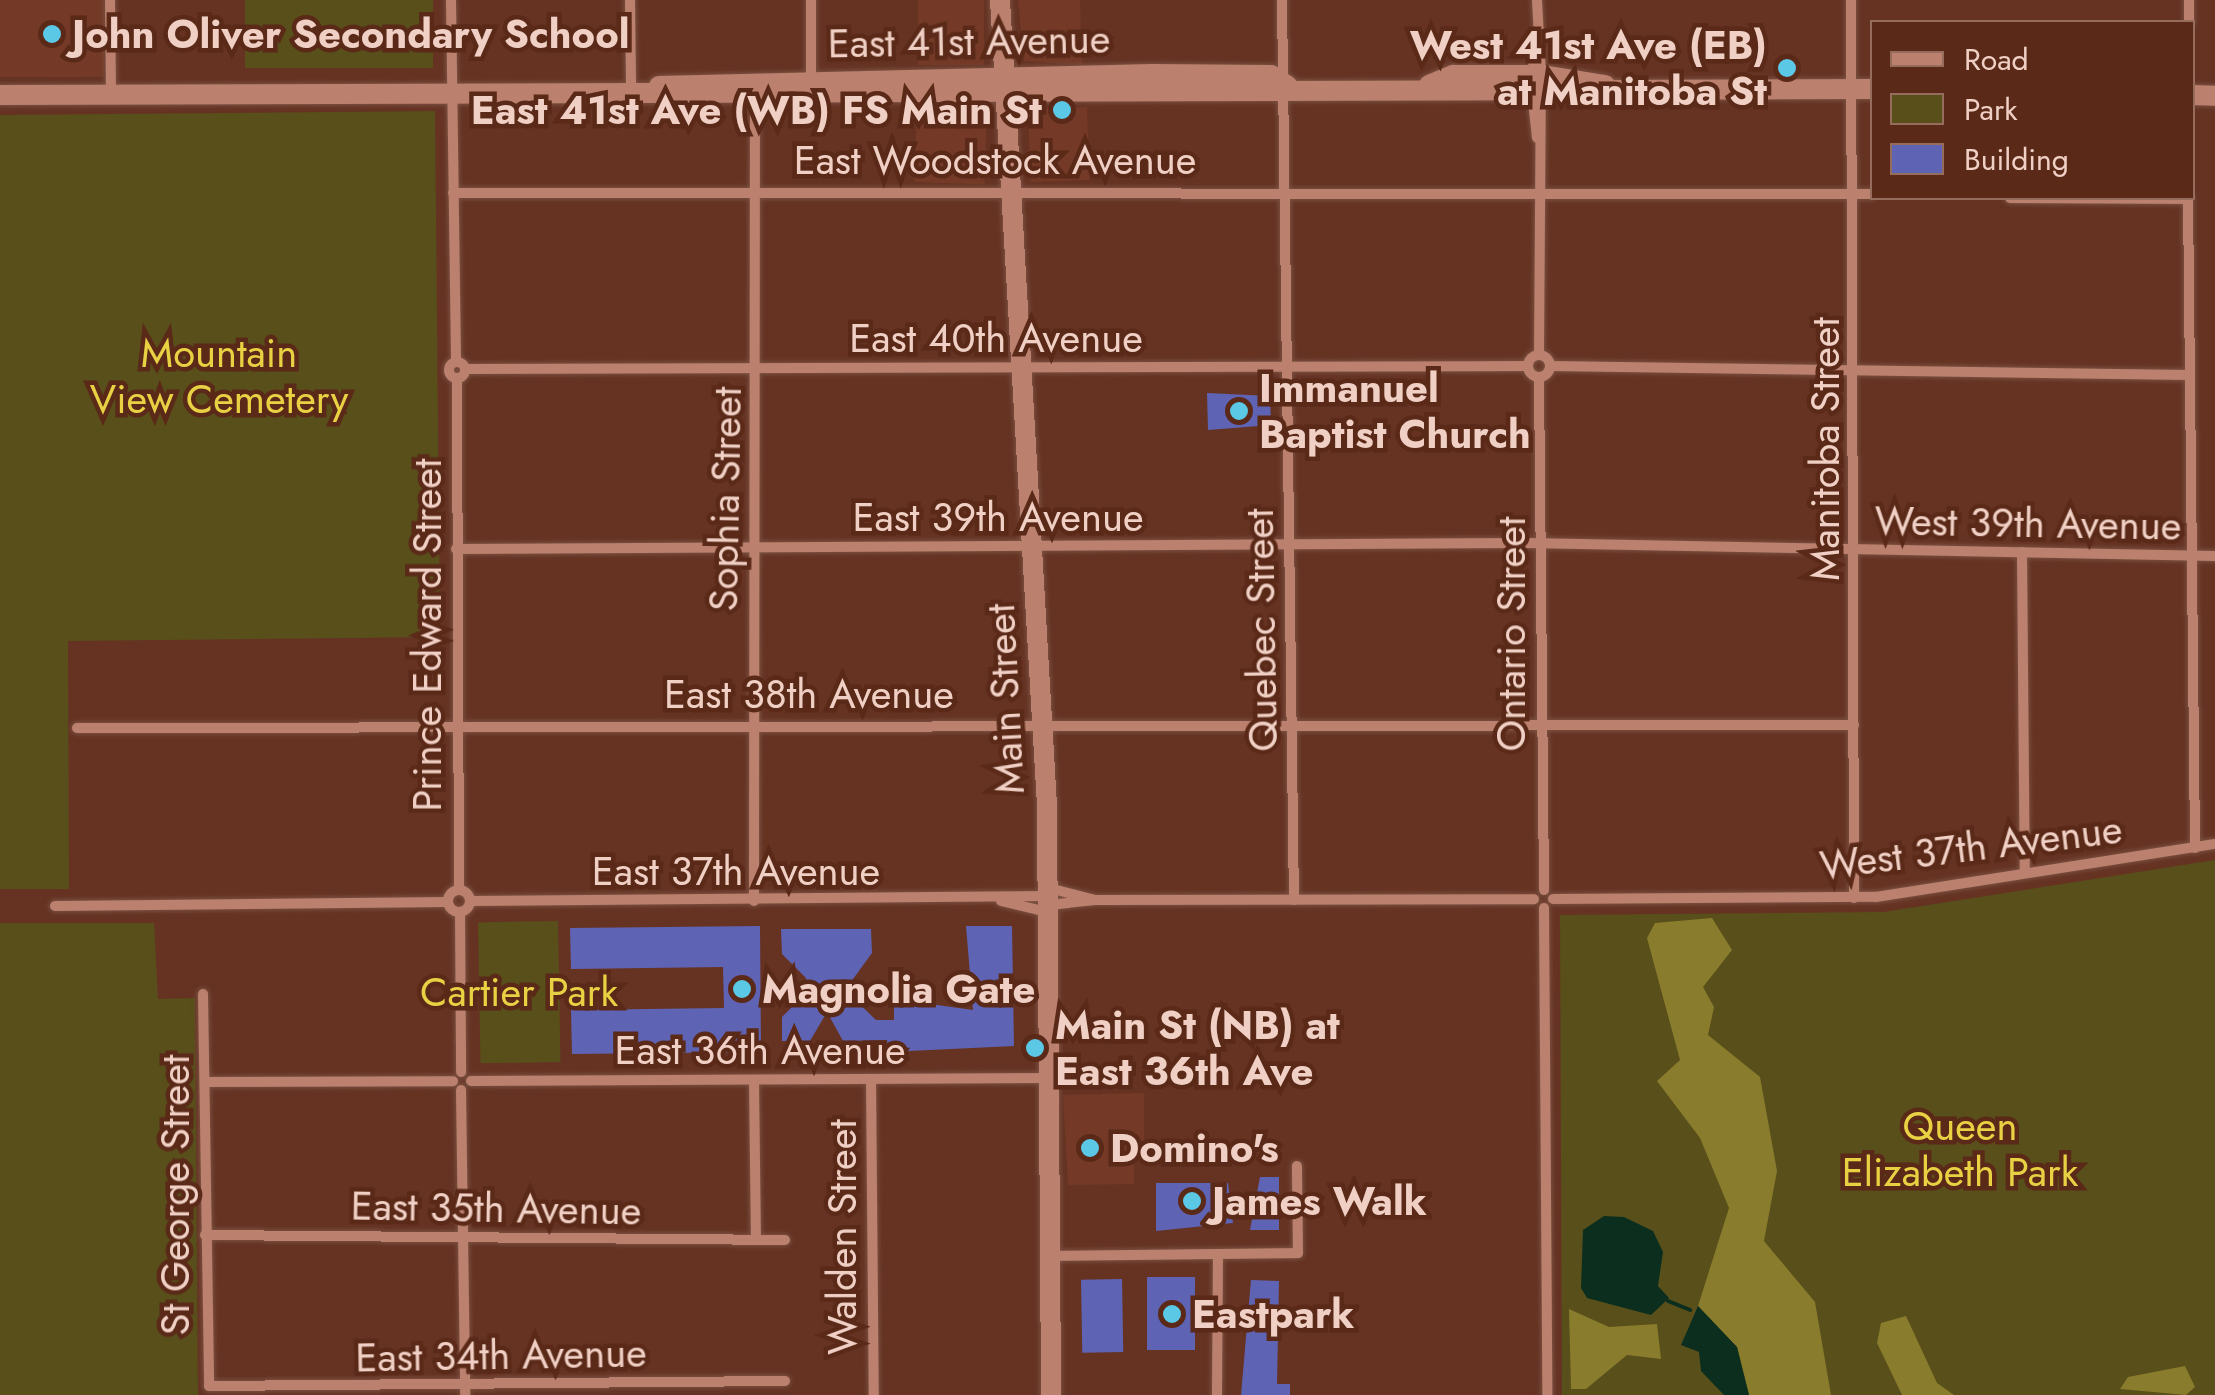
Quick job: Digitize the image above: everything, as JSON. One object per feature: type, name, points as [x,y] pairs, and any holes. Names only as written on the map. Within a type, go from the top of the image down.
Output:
[{"type":"main road","name":"Main Street","points":[[1000,0],[1049,901],[1051,1395]]},
{"type":"main road","name":"East 41st Avenue","points":[[2,94],[640,88],[811,77],[1271,75],[1288,86]]},
{"type":"main road","name":"East 41st Avenue","points":[[640,88],[756,98],[1269,95],[1288,86],[1429,85],[1452,75],[1537,84],[1863,89]]},
{"type":"street","points":[[110,0],[111,93]]},
{"type":"street","name":"Prince Edward Street","points":[[452,0],[459,370],[459,890]]},
{"type":"street","points":[[630,0],[640,88]]},
{"type":"street","points":[[810,0],[811,77]]},
{"type":"street","name":"Quebec Street","points":[[1282,0],[1288,86],[1294,900]]},
{"type":"street","points":[[1536,0],[1539,355],[1550,366],[2189,376]]},
{"type":"street","name":"Manitoba Street","points":[[1851,0],[1863,89],[1854,194],[1854,898]]},
{"type":"street","name":"Sophia Street","points":[[754,901],[756,98]]},
{"type":"street","name":"East Woodstock Avenue","points":[[454,193],[1537,187],[1870,194]]},
{"type":"street","points":[[2188,200],[2195,848]]},
{"type":"street","points":[[1539,355],[1528,366],[1540,377],[1550,366]]},
{"type":"street","name":"East 40th Avenue","points":[[459,370],[1528,366]]},
{"type":"street","name":"Ontario Street","points":[[1540,377],[1544,890]]},
{"type":"street","name":"East 39th Avenue","points":[[456,549],[1540,544]]},
{"type":"street","name":"West 39th Avenue","points":[[1540,544],[2215,556]]},
{"type":"street","points":[[2022,552],[2025,872]]},
{"type":"street","name":"East 38th Avenue","points":[[77,728],[1292,722],[1854,725]]},
{"type":"street","name":"West 37th Avenue","points":[[1553,899],[1854,898],[2215,844]]},
{"type":"street","points":[[448,902],[459,890],[470,901],[460,912],[465,1391]]},
{"type":"street","points":[[1544,908],[1534,899],[1544,890],[1553,899],[1544,908],[1547,1395]]},
{"type":"street","name":"East 37th Avenue","points":[[470,901],[1534,899]]},
{"type":"street","name":"East 37th Avenue","points":[[1049,901],[1095,900]]},
{"type":"street","points":[[56,906],[448,902],[460,912]]},
{"type":"street","name":"St George Street","points":[[204,994],[207,1375],[217,1390]]},
{"type":"street","name":"East 36th Avenue","points":[[459,1081],[1050,1078]]},
{"type":"street","name":"Walden Street","points":[[871,1079],[874,1395]]},
{"type":"street","points":[[754,1080],[756,1240]]},
{"type":"street","points":[[205,1082],[459,1081]]},
{"type":"street","points":[[1052,1256],[1298,1253],[1297,1166]]},
{"type":"street","name":"East 35th Avenue","points":[[206,1235],[785,1240]]},
{"type":"street","points":[[1217,1395],[1218,1254]]},
{"type":"street","name":"East 34th Avenue","points":[[217,1390],[465,1391],[785,1381]]},
{"type":"shaded area","name":"John Oliver Secondary School","points":[[0,0],[104,0],[104,77],[0,77]]},
{"type":"shaded area","points":[[918,0],[984,0],[984,65],[918,65]]},
{"type":"shaded area","points":[[1018,0],[1080,0],[1082,65],[1024,61]]},
{"type":"shaded area","points":[[917,107],[987,109],[984,184],[914,182]]},
{"type":"shaded area","points":[[1087,107],[1090,180],[1031,182],[1028,109]]},
{"type":"shaded area","points":[[1712,918],[1732,950],[1703,987],[1714,1007],[1708,1035],[1760,1077],[1777,1171],[1764,1241],[1815,1302],[1831,1395],[1749,1395],[1737,1347],[1698,1306],[1729,1208],[1700,1138],[1657,1081],[1680,1060],[1647,938],[1655,923]]},
{"type":"shaded area","points":[[1144,1093],[1144,1160],[1134,1161],[1134,1184],[1068,1185],[1063,1095]]},
{"type":"shaded area","points":[[1604,1216],[1624,1217],[1653,1231],[1663,1252],[1658,1286],[1669,1298],[1651,1315],[1587,1298],[1581,1288],[1583,1230]]},
{"type":"shaded area","points":[[1698,1306],[1737,1347],[1749,1395],[1724,1395],[1701,1371],[1699,1352],[1681,1345]]},
{"type":"shaded area","points":[[1569,1309],[1609,1327],[1657,1324],[1661,1359],[1627,1355],[1586,1389],[1571,1389]]},
{"type":"shaded area","points":[[1906,1316],[1937,1383],[1954,1395],[1902,1395],[1877,1343],[1881,1323]]},
{"type":"shaded area","points":[[2185,1366],[2195,1387],[2186,1395],[2120,1389],[2128,1377]]},
{"type":"green space","points":[[245,0],[433,0],[433,68],[245,68]]},
{"type":"green space","name":"Mountain View Cemetery","points":[[435,111],[440,637],[68,641],[69,889],[0,889],[0,115]]},
{"type":"green space","name":"Queen Elizabeth Park","points":[[2215,860],[2215,1395],[1562,1395],[1560,915],[1884,912]]},
{"type":"green space","name":"Cartier Park","points":[[558,921],[560,1062],[480,1063],[478,922]]},
{"type":"green space","points":[[0,923],[154,923],[158,999],[195,998],[198,1395],[0,1395]]},
{"type":"building","name":"Immanuel Baptist Church","points":[[1207,393],[1270,396],[1271,425],[1208,430]]},
{"type":"building","name":"Magnolia Gate","points":[[760,926],[761,1052],[572,1054],[571,1010],[724,1008],[723,967],[571,969],[570,928]]},
{"type":"building","points":[[966,926],[1012,926],[1014,1046],[888,1052],[887,1040],[843,1041],[827,1012],[810,1041],[782,1041],[782,1017],[806,993],[806,978],[782,954],[781,929],[871,929],[872,953],[845,990],[876,1020],[894,1020],[894,999],[973,1010]]},
{"type":"building","points":[[1260,1177],[1279,1177],[1279,1230],[1250,1230]]},
{"type":"building","name":"James Walk","points":[[1156,1183],[1228,1183],[1233,1223],[1156,1231]]},
{"type":"building","name":"Eastpark","points":[[1147,1277],[1195,1277],[1195,1350],[1147,1350]]},
{"type":"building","name":"Eastpark","points":[[1122,1279],[1123,1352],[1082,1353],[1081,1280]]},
{"type":"building","points":[[1251,1280],[1279,1281],[1277,1384],[1290,1384],[1290,1395],[1241,1395]]},
{"type":"waterway","points":[[1668,1301],[1690,1310]]},
{"type":"place","name":"John Oliver Secondary School","points":[[52,34]]},
{"type":"place","name":"West 41st Ave (EB) at Manitoba St","points":[[1787,68]]},
{"type":"place","name":"East 41st Ave (WB) FS Main St","points":[[1062,110]]},
{"type":"place","name":"Immanuel Baptist Church","points":[[1239,411]]},
{"type":"place","name":"Magnolia Gate","points":[[742,989]]},
{"type":"place","name":"Main St (NB) at East 36th Ave","points":[[1035,1048]]},
{"type":"place","name":"Domino's","points":[[1090,1148]]},
{"type":"place","name":"James Walk","points":[[1192,1201]]},
{"type":"place","name":"Eastpark","points":[[1172,1314]]}]
